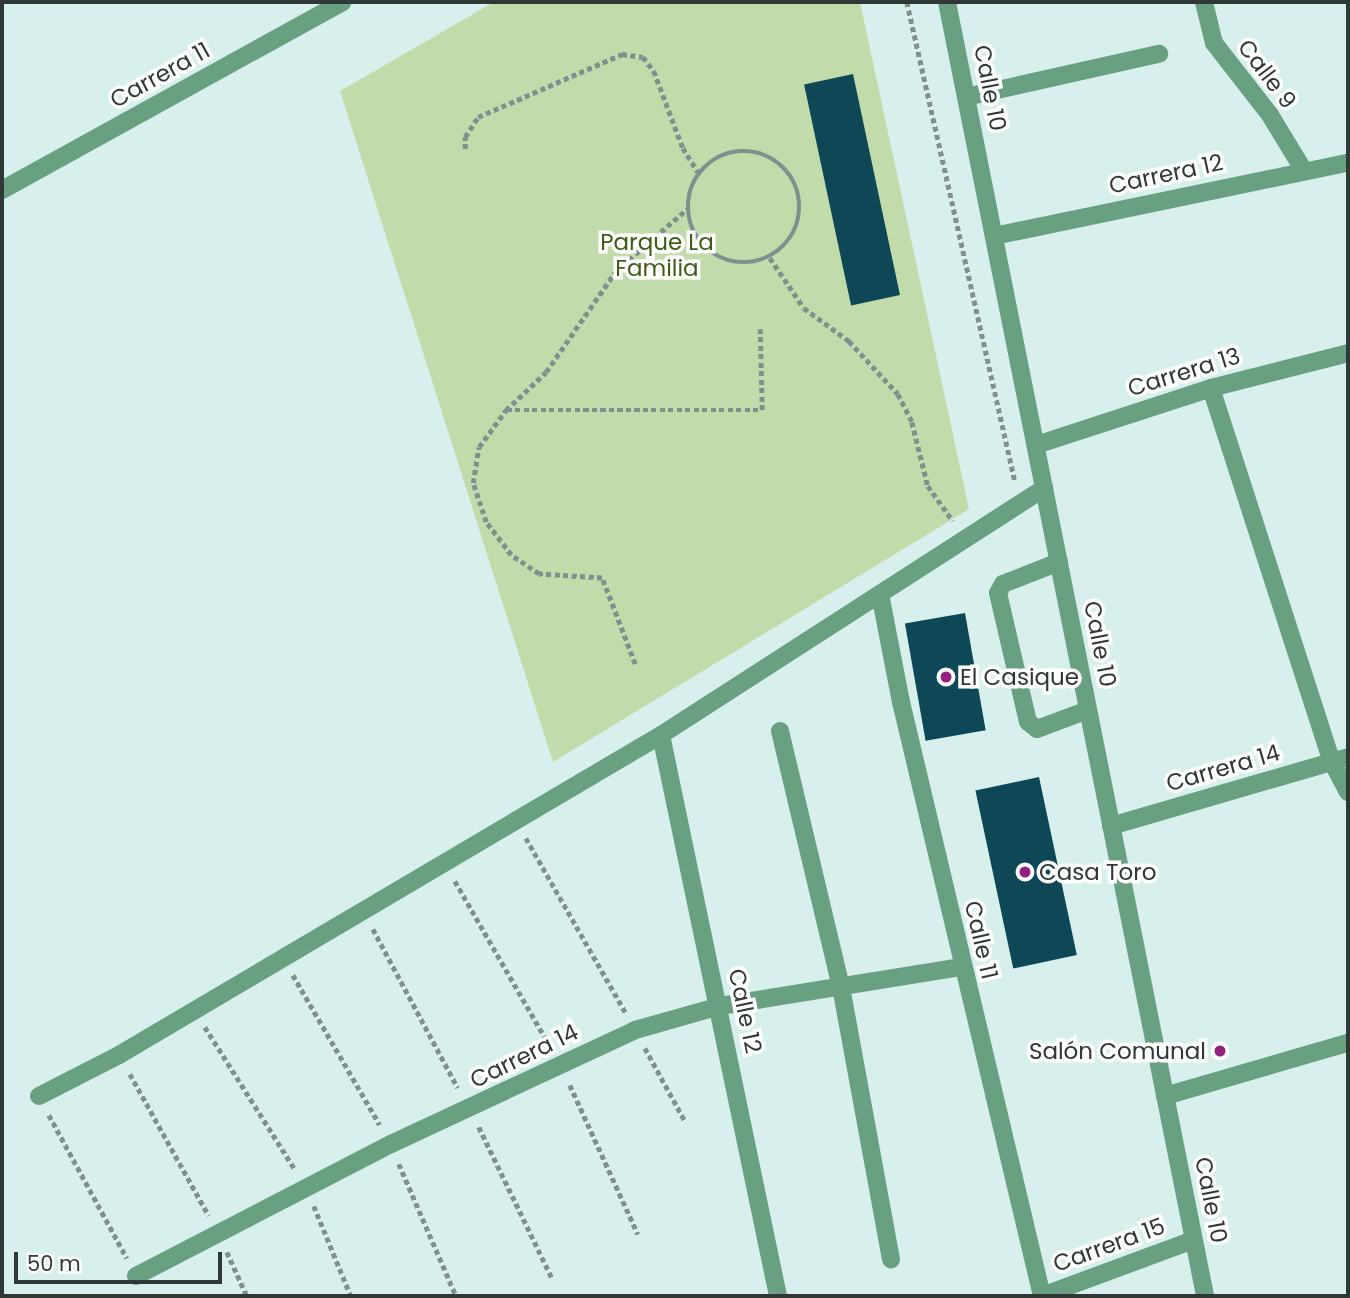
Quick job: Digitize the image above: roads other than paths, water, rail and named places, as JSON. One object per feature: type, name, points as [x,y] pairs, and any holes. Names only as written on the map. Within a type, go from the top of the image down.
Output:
[{"type":"street","name":"Carrera 11","points":[[2,190],[343,2]]},
{"type":"street","name":"Calle 10","points":[[947,2],[1205,1296]]},
{"type":"street","name":"Calle 9","points":[[1204,2],[1214,43],[1270,115],[1304,171]]},
{"type":"street","points":[[966,97],[1159,54]]},
{"type":"street","name":"Carrera 12","points":[[994,236],[1348,163]]},
{"type":"street","name":"Carrera 13","points":[[1036,445],[1211,388],[1348,353]]},
{"type":"street","points":[[1211,388],[1340,759],[1348,792]]},
{"type":"street","points":[[39,1096],[119,1055],[661,736],[1044,488]]},
{"type":"street","points":[[1059,562],[1003,584],[998,593],[1028,722],[1037,729],[1088,710]]},
{"type":"street","name":"Calle 11","points":[[880,594],[962,967],[1042,1296]]},
{"type":"street","points":[[779,731],[841,987],[891,1259]]},
{"type":"street","name":"Calle 12","points":[[661,736],[720,1006],[778,1296]]},
{"type":"street","name":"Carrera 14","points":[[1111,826],[1340,759]]},
{"type":"street","name":"Carrera 14","points":[[136,1276],[306,1188],[635,1030],[720,1006],[962,967]]},
{"type":"street","points":[[1165,1096],[1348,1043]]},
{"type":"street","name":"Carrera 15","points":[[1042,1296],[1194,1240]]},
{"type":"place","name":"El Casique","points":[[946,677]]},
{"type":"place","name":"Casa Toro","points":[[1025,872]]},
{"type":"place","name":"Salón Comunal","points":[[1220,1051]]},
{"type":"park label","name":"Parque La Familia","points":[[657,255]]}]
